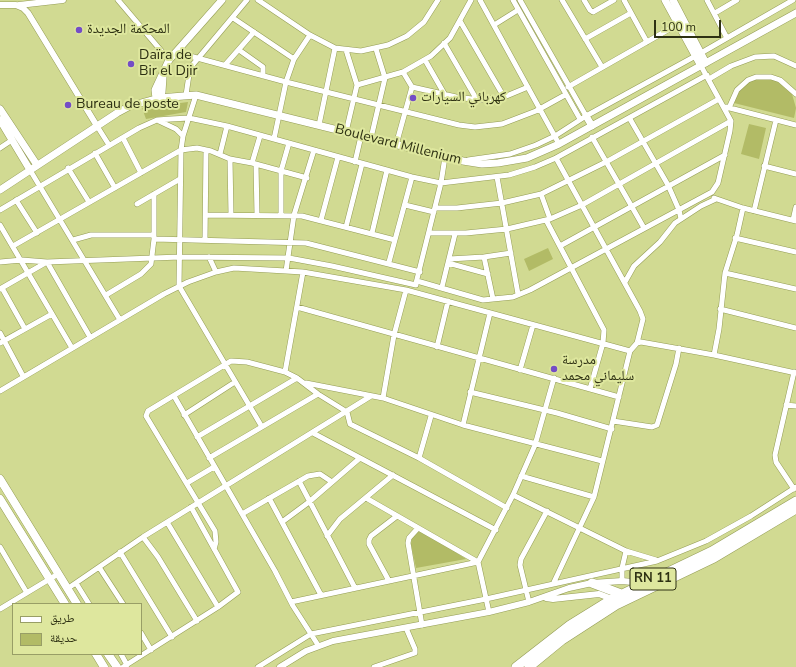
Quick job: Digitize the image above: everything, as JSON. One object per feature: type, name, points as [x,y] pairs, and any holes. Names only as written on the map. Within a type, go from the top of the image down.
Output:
[{"type":"highway","name":"RN 11","points":[[516,667],[570,625],[612,599],[712,551],[796,501]]},
{"type":"highway","name":"RN 11","points":[[528,667],[562,640],[610,608],[714,558],[796,509]]},
{"type":"highway","points":[[592,583],[621,594]]},
{"type":"main road","points":[[158,98],[155,92],[161,83],[169,60],[222,0]]},
{"type":"main road","points":[[665,0],[682,22]]},
{"type":"main road","points":[[673,0],[705,71]]},
{"type":"main road","name":"Boulevard Millenium","points":[[0,190],[124,109],[147,100],[182,95],[196,95],[463,161],[482,164],[513,162],[527,158],[559,144],[592,126],[705,71],[794,15]]},
{"type":"main road","points":[[161,83],[168,90],[182,95]]},
{"type":"main road","points":[[147,100],[161,83]]},
{"type":"main road","points":[[0,109],[22,145],[37,165]]},
{"type":"main road","points":[[583,118],[592,126]]},
{"type":"main road","points":[[0,120],[30,170]]},
{"type":"main road","points":[[0,479],[76,603]]},
{"type":"main road","points":[[0,499],[3,512],[64,603]]},
{"type":"main road","points":[[97,655],[104,667]]},
{"type":"main road","points":[[109,655],[117,667]]},
{"type":"street","points":[[0,5],[63,0]]},
{"type":"street","points":[[118,0],[169,60]]},
{"type":"street","points":[[182,95],[190,68],[247,0]]},
{"type":"street","points":[[258,0],[310,35],[335,48],[346,50],[376,49],[399,41],[416,29],[431,12],[438,0]]},
{"type":"street","points":[[357,86],[403,72],[425,60],[444,43],[460,21],[471,0]]},
{"type":"street","points":[[480,0],[559,144]]},
{"type":"street","points":[[513,0],[565,95],[583,118]]},
{"type":"street","points":[[520,0],[568,87],[583,118]]},
{"type":"street","points":[[562,0],[602,68]]},
{"type":"street","points":[[584,0],[592,12],[614,0]]},
{"type":"street","points":[[624,0],[648,42]]},
{"type":"street","points":[[707,0],[727,38]]},
{"type":"street","points":[[715,13],[737,0]]},
{"type":"street","points":[[463,161],[525,150],[554,136],[583,118],[699,55],[793,0]]},
{"type":"street","points":[[20,3],[28,13],[109,145]]},
{"type":"street","points":[[494,25],[518,10]]},
{"type":"street","points":[[585,39],[631,13]]},
{"type":"street","points":[[523,18],[529,15]]},
{"type":"street","points":[[233,18],[294,59]]},
{"type":"street","points":[[460,21],[504,97]]},
{"type":"street","points":[[568,87],[682,22]]},
{"type":"street","points":[[225,65],[254,32]]},
{"type":"street","points":[[274,139],[286,82],[294,59],[310,35]]},
{"type":"street","points":[[444,43],[477,100]]},
{"type":"street","points":[[319,126],[327,93],[335,48]]},
{"type":"street","points":[[371,138],[385,78],[376,49]]},
{"type":"street","points":[[239,50],[263,67],[263,76]]},
{"type":"street","points":[[346,50],[357,86],[346,132]]},
{"type":"street","points":[[175,52],[405,113],[474,127],[502,124],[540,108],[565,95]]},
{"type":"street","points":[[0,210],[68,168],[139,128],[157,120],[189,118],[227,126],[362,164],[441,183],[497,177],[521,172],[556,158],[592,137],[630,119],[705,71],[731,66],[755,57],[774,56],[796,66]]},
{"type":"street","points":[[425,60],[445,95]]},
{"type":"street","points":[[0,262],[22,260],[47,262],[153,257],[289,258],[442,287],[469,297],[483,300],[518,294],[572,267],[712,192],[718,183],[731,121],[705,71]]},
{"type":"street","points":[[403,72],[412,87],[445,95],[477,100],[504,97],[528,86]]},
{"type":"street","points":[[729,108],[737,90],[748,80],[756,77],[771,77],[780,80],[796,94]]},
{"type":"street","points":[[396,145],[412,87]]},
{"type":"street","points":[[196,95],[180,150],[179,286],[262,427]]},
{"type":"street","points":[[405,205],[435,210],[502,203],[541,194],[606,162],[719,99]]},
{"type":"street","points":[[723,106],[796,126]]},
{"type":"street","points":[[630,119],[668,185],[679,210],[681,219]]},
{"type":"street","points":[[157,120],[174,127],[183,136]]},
{"type":"street","points":[[754,210],[776,120]]},
{"type":"street","points":[[429,233],[455,234],[507,229],[548,220],[582,205],[619,185],[731,121]]},
{"type":"street","points":[[220,154],[227,126]]},
{"type":"street","points":[[257,215],[254,163],[260,136]]},
{"type":"street","points":[[355,162],[361,136]]},
{"type":"street","points":[[592,137],[644,228]]},
{"type":"street","points":[[122,138],[141,173]]},
{"type":"street","points":[[0,148],[12,140]]},
{"type":"street","points":[[281,215],[281,171],[289,143]]},
{"type":"street","points":[[13,246],[180,150],[197,148],[206,150],[230,159],[254,163],[306,178]]},
{"type":"street","points":[[205,240],[206,150]]},
{"type":"street","points":[[286,271],[289,258],[289,241],[294,215],[314,150]]},
{"type":"street","points":[[95,153],[115,188]]},
{"type":"street","points":[[560,246],[724,155]]},
{"type":"street","points":[[321,220],[338,157]]},
{"type":"street","points":[[414,292],[435,210],[445,157]]},
{"type":"street","points":[[554,582],[594,497],[602,461],[614,421],[630,351],[637,343],[643,318],[625,282],[556,158]]},
{"type":"street","points":[[230,159],[232,215]]},
{"type":"street","points":[[346,226],[362,164]]},
{"type":"street","points":[[764,166],[796,174]]},
{"type":"street","points":[[68,168],[89,202]]},
{"type":"street","points":[[30,170],[120,320]]},
{"type":"street","points":[[372,233],[387,170]]},
{"type":"street","points":[[389,262],[412,177]]},
{"type":"street","points":[[497,177],[518,294]]},
{"type":"street","points":[[137,204],[180,180]]},
{"type":"street","points":[[106,295],[141,274],[151,264],[153,257],[154,237],[154,194]]},
{"type":"street","points":[[541,194],[548,220],[560,246],[603,328],[603,343],[590,389]]},
{"type":"street","points":[[707,196],[743,208],[794,220],[796,207]]},
{"type":"street","points":[[625,282],[634,266],[660,242],[670,228],[681,219],[716,199]]},
{"type":"street","points":[[16,200],[37,232]]},
{"type":"street","points":[[714,354],[724,273],[737,235],[743,208]]},
{"type":"street","points":[[206,215],[294,215],[346,226],[395,240]]},
{"type":"street","points":[[0,225],[22,260],[72,348]]},
{"type":"street","points":[[442,287],[455,234]]},
{"type":"street","points":[[73,240],[91,235],[205,240],[289,241],[306,243],[389,262],[420,272]]},
{"type":"street","points":[[735,238],[796,252]]},
{"type":"street","points":[[448,261],[511,253]]},
{"type":"street","points":[[209,257],[216,272]]},
{"type":"street","points":[[484,257],[493,299]]},
{"type":"street","points":[[448,261],[488,274]]},
{"type":"street","points":[[25,329],[1,289],[47,262]]},
{"type":"street","points":[[47,262],[90,337]]},
{"type":"street","points":[[0,391],[23,376],[179,286],[216,272],[234,268],[303,272],[406,290],[630,351]]},
{"type":"street","points":[[285,372],[303,272]]},
{"type":"street","points":[[724,273],[796,289]]},
{"type":"street","points":[[383,398],[394,335],[406,290]]},
{"type":"street","points":[[437,347],[448,301]]},
{"type":"street","points":[[297,307],[619,397]]},
{"type":"street","points":[[720,310],[796,328]]},
{"type":"street","points":[[463,425],[490,313]]},
{"type":"street","points":[[2,342],[52,314]]},
{"type":"street","points":[[520,370],[533,325]]},
{"type":"street","points":[[0,334],[2,342],[23,376]]},
{"type":"street","points":[[258,667],[311,634],[486,599],[526,588],[657,561],[706,541],[795,488],[776,462],[774,455],[795,372],[714,354],[641,342],[637,343]]},
{"type":"street","points":[[614,421],[652,427],[657,425],[676,364],[679,348]]},
{"type":"street","points":[[214,549],[216,542],[215,531],[199,502],[146,416],[148,411],[230,361],[247,362],[285,372],[297,378],[306,383],[318,394],[347,412],[350,424],[419,458],[507,508]]},
{"type":"street","points":[[197,437],[297,378]]},
{"type":"street","points":[[489,612],[478,562],[507,508],[535,445],[554,378]]},
{"type":"street","points":[[184,415],[235,382]]},
{"type":"street","points":[[306,383],[383,398],[431,416],[535,445],[602,461]]},
{"type":"street","points":[[470,392],[544,410],[612,429]]},
{"type":"street","points":[[209,458],[318,394]]},
{"type":"street","points":[[174,396],[291,602],[318,645]]},
{"type":"street","points":[[67,589],[143,537],[371,396]]},
{"type":"street","points":[[786,406],[796,406]]},
{"type":"street","points":[[419,458],[431,416]]},
{"type":"street","points":[[313,433],[496,530]]},
{"type":"street","points":[[282,522],[309,502],[360,458]]},
{"type":"street","points":[[187,483],[214,467]]},
{"type":"street","points":[[242,514],[308,476],[320,474],[332,482]]},
{"type":"street","points":[[327,536],[340,519],[393,475]]},
{"type":"street","points":[[521,476],[594,497]]},
{"type":"street","points":[[299,480],[354,588]]},
{"type":"street","points":[[513,495],[626,551],[657,561]]},
{"type":"street","points":[[269,498],[321,596]]},
{"type":"street","points":[[366,498],[478,562]]},
{"type":"street","points":[[121,655],[125,666],[197,621],[238,592],[191,507]]},
{"type":"street","points":[[529,602],[520,565],[521,560],[547,511]]},
{"type":"street","points":[[389,581],[369,544],[369,540],[371,536],[397,516]]},
{"type":"street","points":[[167,522],[218,607]]},
{"type":"street","points":[[418,528],[409,538],[408,543],[422,625]]},
{"type":"street","points":[[143,537],[158,557],[197,621]]},
{"type":"street","points":[[0,547],[27,593]]},
{"type":"street","points":[[622,582],[622,568],[626,551]]},
{"type":"street","points":[[120,552],[172,636]]},
{"type":"street","points":[[291,602],[478,562]]},
{"type":"street","points":[[99,567],[122,603]]},
{"type":"street","points":[[0,609],[58,574]]},
{"type":"street","points":[[76,583],[88,603]]},
{"type":"street","points":[[280,667],[318,645],[333,641],[489,612],[546,598],[569,588],[592,583],[643,583]]},
{"type":"street","points":[[546,598],[553,599],[599,594],[612,599]]},
{"type":"street","points":[[374,667],[415,653],[415,649],[406,628]]},
{"type":"street","points":[[142,635],[151,650]]},
{"type":"green space","points":[[771,79],[780,82],[792,94],[796,108],[794,118],[734,103],[738,90],[753,80]]},
{"type":"green space","points":[[188,102],[186,112],[146,119],[142,108]]},
{"type":"green space","points":[[749,124],[766,128],[759,159],[741,154]]},
{"type":"green space","points":[[548,248],[553,259],[529,271],[524,259]]},
{"type":"green space","points":[[421,529],[466,559],[416,568],[411,544],[412,538]]},
{"type":"place","name":"المحكمة الجديدة","points":[[79,30]]},
{"type":"place","name":"Daïra de Bir el Djir","points":[[131,64]]},
{"type":"place","name":"كهربائي السيارات","points":[[413,98]]},
{"type":"place","name":"Bureau de poste","points":[[68,105]]},
{"type":"place","name":"مدرسة سليماني محمد","points":[[554,369]]}]
